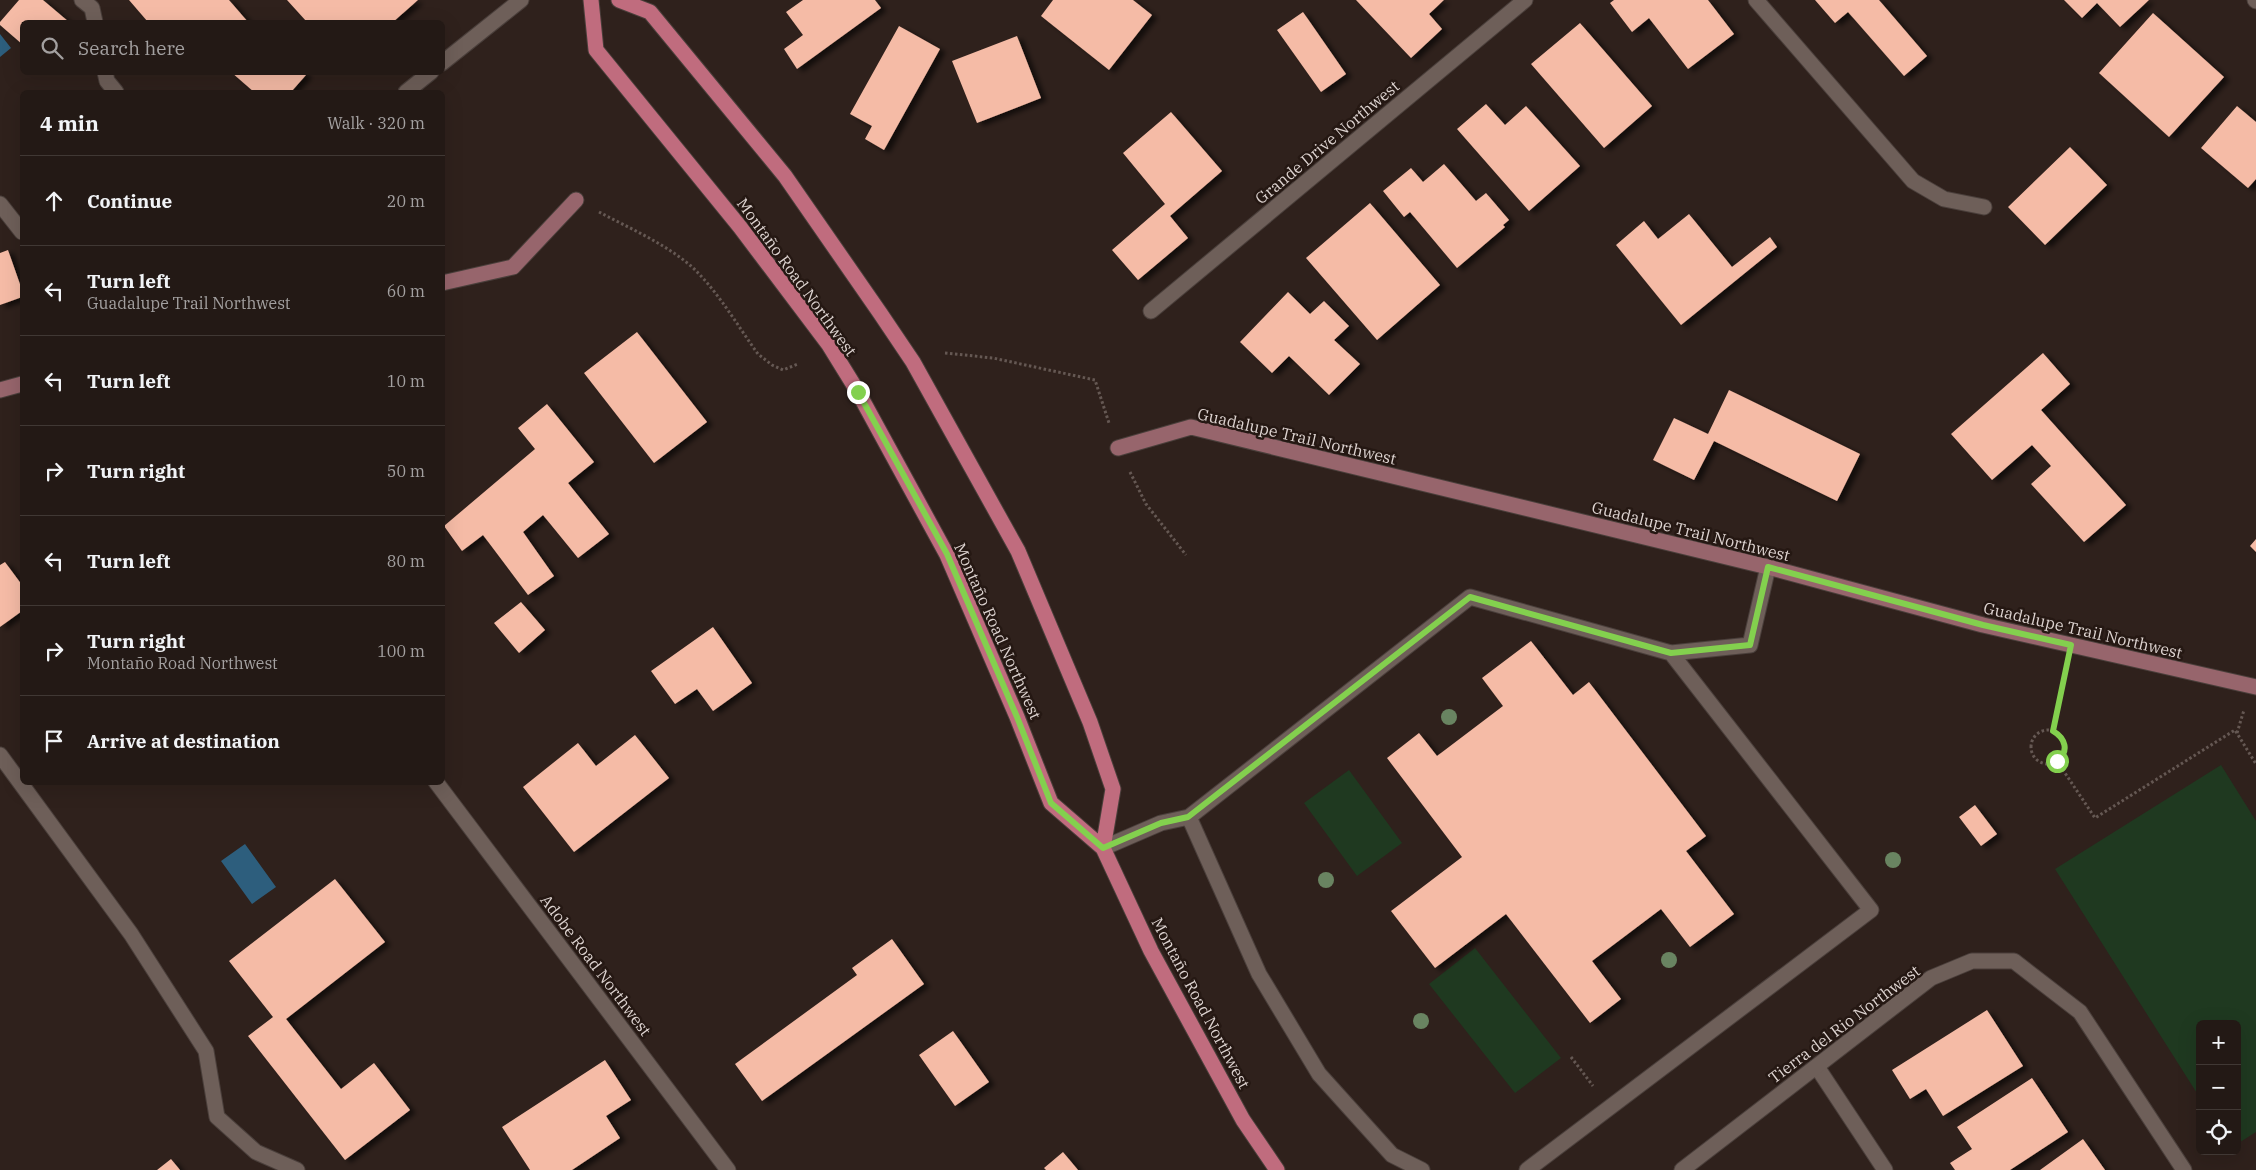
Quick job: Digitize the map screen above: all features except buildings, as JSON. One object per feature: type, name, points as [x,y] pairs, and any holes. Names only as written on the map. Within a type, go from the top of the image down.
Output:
[{"type":"main road","name":"Montaño Road Northwest","points":[[592,0],[596,50],[740,227],[829,345],[858,392],[947,554],[1017,717],[1051,803],[1103,848],[1151,951],[1243,1120],[1277,1170]]},
{"type":"main road","points":[[619,0],[650,12],[785,176],[912,362],[1018,551],[1090,722],[1113,789],[1103,848]]},
{"type":"street","points":[[82,0],[92,8],[95,20]]},
{"type":"street","points":[[445,61],[520,0]]},
{"type":"street","name":"Grande Drive Northwest","points":[[1151,311],[1525,0]]},
{"type":"street","points":[[1756,0],[1912,180],[1944,199],[1984,207]]},
{"type":"street","points":[[106,75],[107,81],[114,90]]},
{"type":"street","points":[[408,90],[427,75]]},
{"type":"street","points":[[445,282],[512,267],[576,200]]},
{"type":"street","points":[[0,204],[20,229]]},
{"type":"street","points":[[0,390],[20,385]]},
{"type":"street","name":"Guadalupe Trail Northwest","points":[[1118,448],[1191,427],[1768,567],[1983,625],[2256,687]]},
{"type":"street","points":[[1103,848],[1161,823],[1188,817],[1470,597],[1671,653],[1750,645],[1768,567]]},
{"type":"street","points":[[1527,1170],[1871,910],[1671,653]]},
{"type":"street","points":[[0,755],[20,782]]},
{"type":"street","points":[[22,785],[132,934],[206,1051],[217,1117],[256,1152],[297,1170]]},
{"type":"street","name":"Adobe Road Northwest","points":[[438,785],[728,1170]]},
{"type":"street","points":[[1188,817],[1259,974],[1319,1074],[1392,1155],[1422,1170]]},
{"type":"street","name":"Tierra del Rio Northwest","points":[[1682,1170],[1931,978],[1972,961],[2014,961],[2080,1012],[2184,1170]]},
{"type":"street","points":[[1817,1067],[1884,1170]]},
{"type":"path","points":[[576,200],[660,244],[689,265],[713,290],[758,354],[767,362],[783,370],[798,364]]},
{"type":"path","points":[[946,353],[993,358],[1095,380],[1118,448],[1146,504],[1186,555]]},
{"type":"path","points":[[2053,731],[2071,645]]},
{"type":"path","points":[[2045,730],[2053,731],[2062,738],[2065,745],[2064,754],[2057,761],[2043,764],[2037,760],[2032,750],[2031,745],[2036,736],[2045,730]]},
{"type":"path","points":[[2057,761],[2094,818],[2234,730],[2256,764]]},
{"type":"path","points":[[1571,1057],[1595,1089]]},
{"type":"green space","points":[[2221,765],[2256,821],[2256,1132],[2241,1141],[2241,1020],[2196,1020],[2196,1092],[2055,869]]},
{"type":"green space","points":[[1349,770],[1402,843],[1357,876],[1304,803]]},
{"type":"green space","points":[[1475,948],[1561,1058],[1515,1093],[1429,984]]},
{"type":"water","points":[[0,34],[11,48],[0,57]]},
{"type":"water","points":[[245,844],[276,887],[252,904],[221,861]]},
{"type":"route","points":[[858,392],[947,554],[1017,717],[1051,803],[1103,848],[1161,823],[1188,817],[1470,597],[1671,653],[1750,645],[1768,567],[1983,625],[2071,645],[2053,731],[2062,738],[2065,745],[2064,754],[2057,761]]}]
